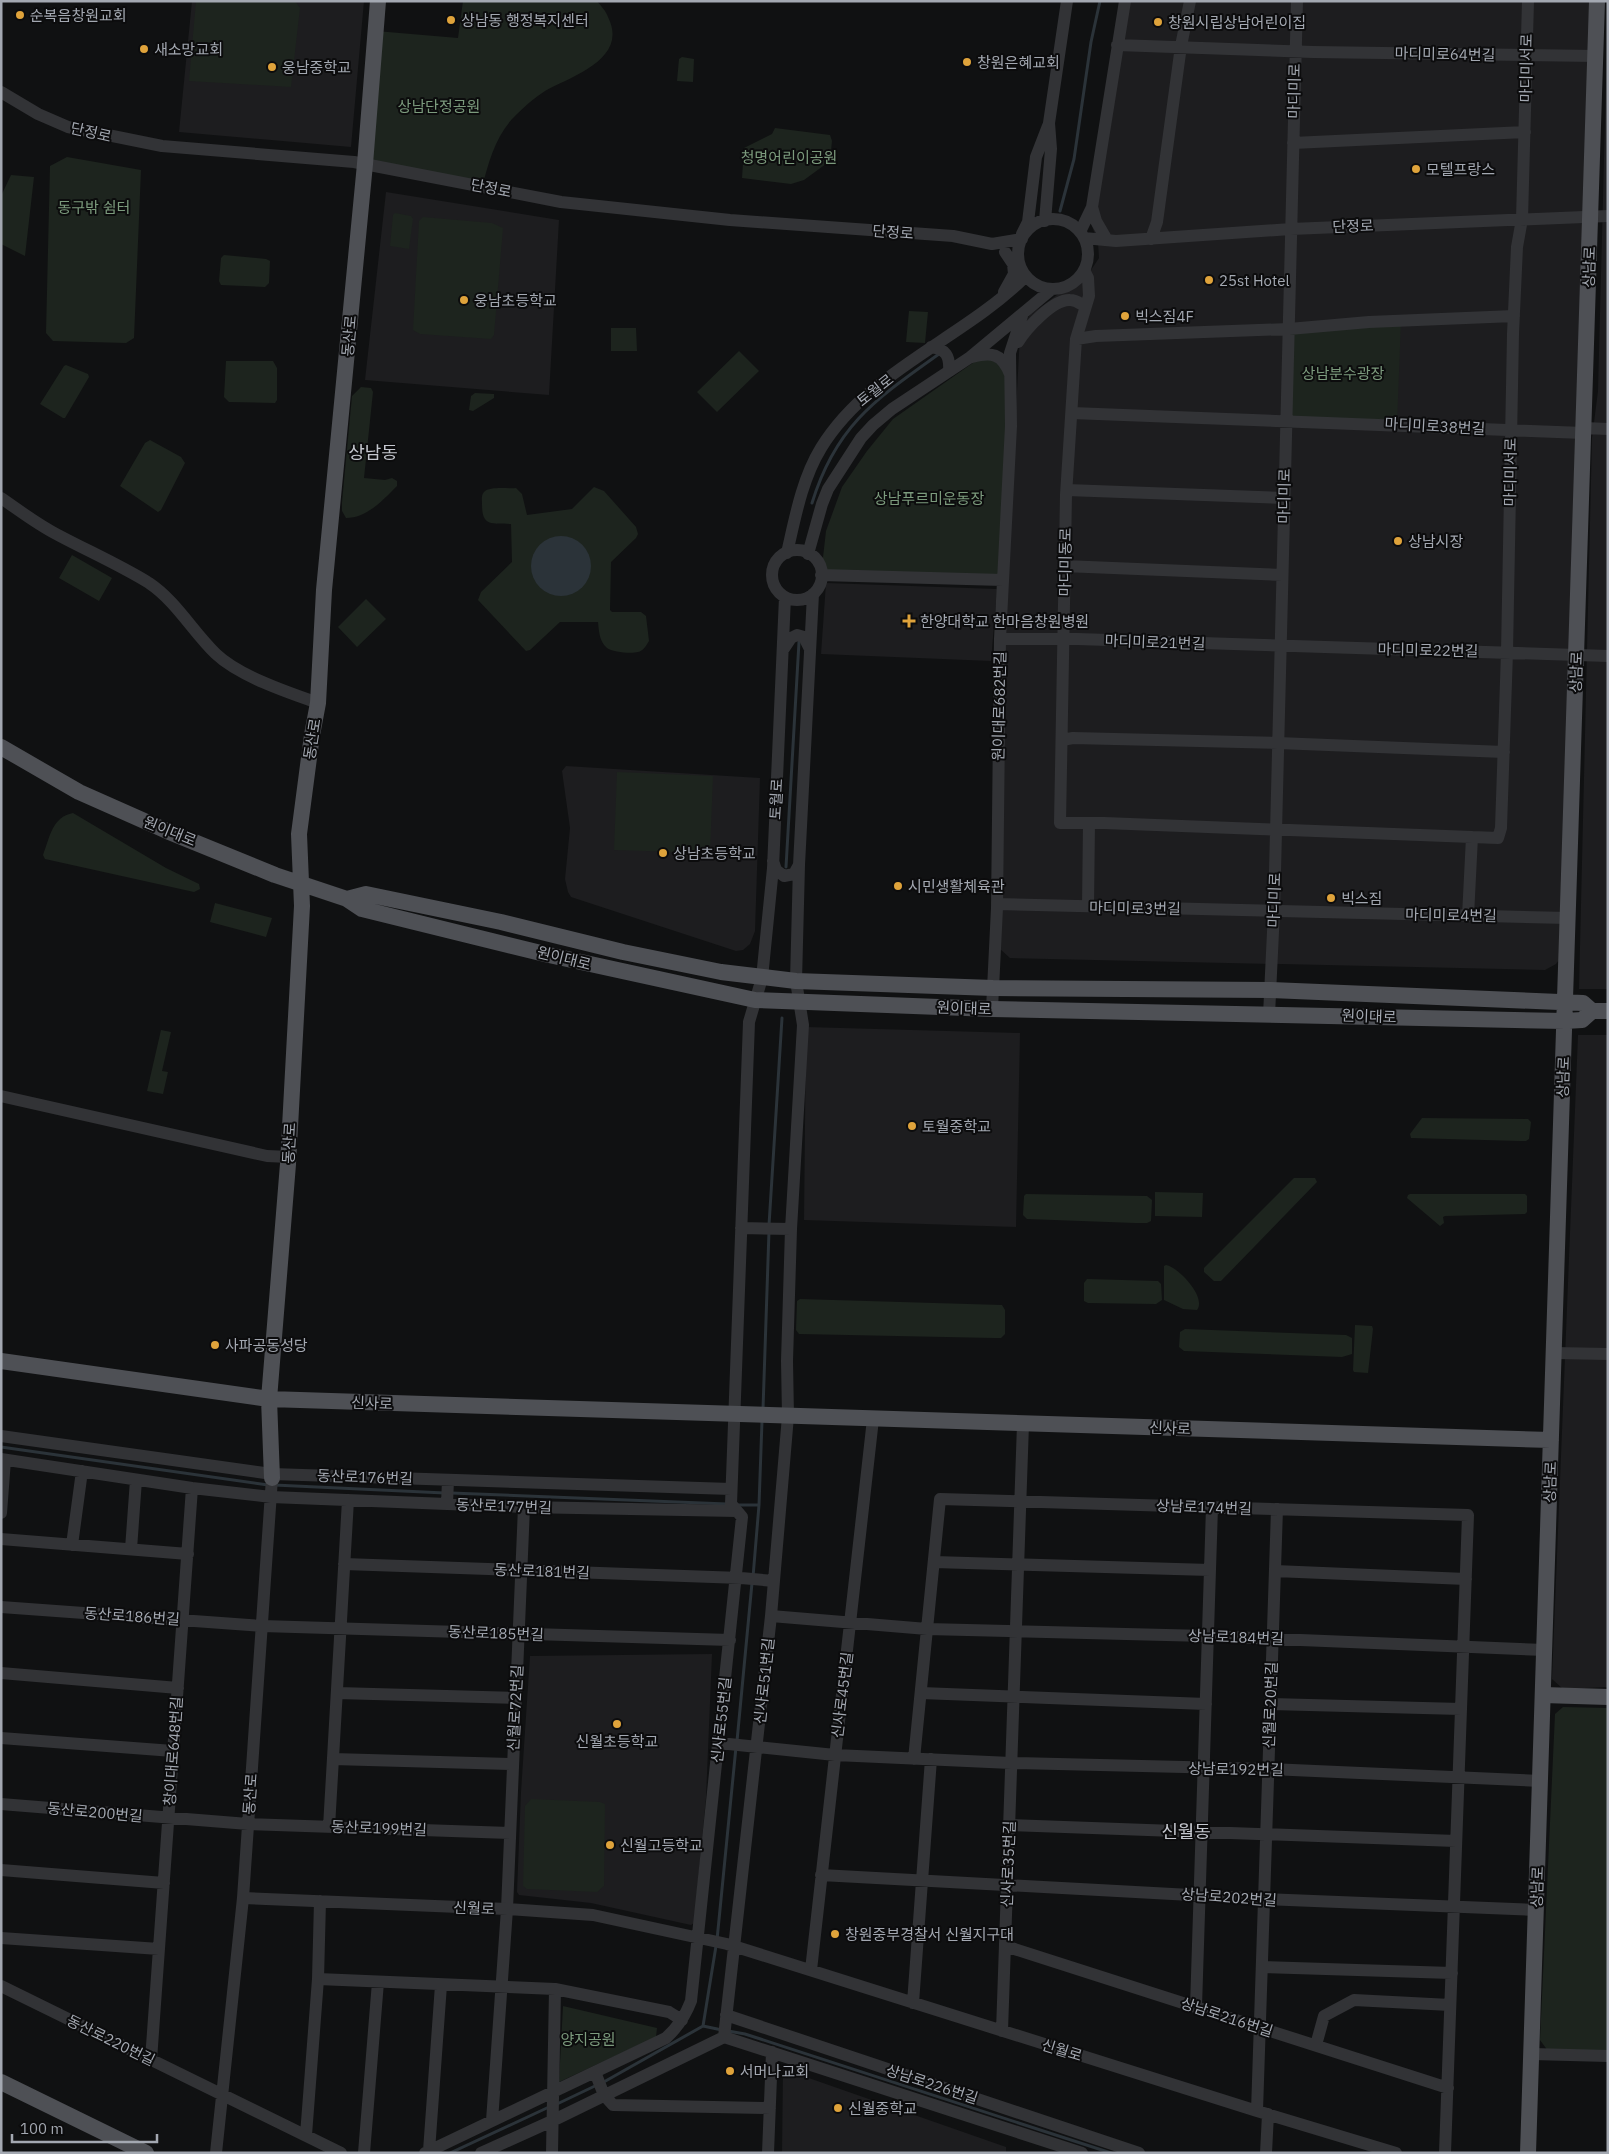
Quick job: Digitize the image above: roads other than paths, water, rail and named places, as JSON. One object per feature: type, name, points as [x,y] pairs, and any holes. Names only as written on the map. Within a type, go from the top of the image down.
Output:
[{"type":"main road","name":"동산로","points":[[271,1485],[270,1399],[288,1157],[302,906],[299,834],[318,703],[324,590],[365,164],[378,1]]},
{"type":"main road","name":"상남로","points":[[1528,2153],[1597,1]]},
{"type":"main road","name":"원이대로","points":[[1,747],[79,792],[167,831],[301,884],[347,899],[362,909],[619,971],[756,1000],[992,1009],[1565,1022],[1582,1020],[1600,1011]]},
{"type":"main road","name":"원이대로","points":[[347,899],[366,894],[501,922],[623,952],[762,978],[796,981],[993,988],[1271,990],[1583,1003],[1600,1011]]},
{"type":"main road","name":"신사로","points":[[1,1360],[270,1399],[1551,1440]]},
{"type":"main road","points":[[1543,1695],[1608,1697]]},
{"type":"main road","points":[[1,2082],[146,2153]]},
{"type":"street","points":[[1045,221],[1051,156],[1049,124],[1067,1]]},
{"type":"street","points":[[1049,124],[1036,157],[1028,222],[1020,239],[1019,260],[1026,276],[1038,286],[1052,289],[1069,285],[1084,270],[1088,256],[1082,235],[1092,207],[1125,1]]},
{"type":"street","points":[[1151,239],[1157,222],[1181,46],[1190,1]]},
{"type":"street","name":"마디미로","points":[[1270,1015],[1297,1]]},
{"type":"street","name":"마디미서로","points":[[1472,837],[1498,838],[1501,828],[1507,652],[1510,430],[1516,247],[1522,219],[1528,1]]},
{"type":"street","name":"마디미로64번길","points":[[1117,45],[1181,46],[1295,52],[1596,56]]},
{"type":"street","name":"단정로","points":[[1,92],[54,123],[126,140],[162,146],[365,164],[561,202],[730,220],[953,236],[992,244],[1019,260]]},
{"type":"street","points":[[1293,143],[1525,132]]},
{"type":"street","points":[[1092,207],[1096,221],[1111,241]]},
{"type":"street","name":"단정로","points":[[1082,235],[1111,241],[1291,229],[1590,215],[1608,216]]},
{"type":"street","points":[[1020,239],[1031,227],[1045,221],[1064,221],[1082,235]]},
{"type":"street","name":"단정로","points":[[992,244],[1020,239]]},
{"type":"street","name":"단정로","points":[[1088,256],[1111,241]]},
{"type":"street","points":[[998,303],[1014,274],[1013,264],[1005,252]]},
{"type":"street","name":"마디미동로","points":[[1084,270],[1088,278],[1089,296],[1082,307],[1076,338],[1066,490],[1065,639],[1060,823],[1089,823]]},
{"type":"street","name":"토월로","points":[[787,553],[799,501],[820,450],[842,418],[866,395],[930,347],[998,303],[1026,276]]},
{"type":"street","points":[[1069,285],[1082,307]]},
{"type":"street","name":"토월로","points":[[808,554],[821,508],[838,472],[861,438],[892,409],[969,358],[1052,289]]},
{"type":"street","points":[[1010,368],[1018,342],[1028,326],[1061,302],[1072,300],[1082,307]]},
{"type":"street","points":[[1010,368],[1010,353],[1023,314]]},
{"type":"street","points":[[1076,338],[1288,329],[1369,322],[1514,316]]},
{"type":"street","points":[[930,347],[942,350],[947,354],[950,371]]},
{"type":"street","points":[[969,358],[989,353],[996,356],[1010,368]]},
{"type":"street","name":"원이대로682번길","points":[[992,1009],[996,904],[1000,639],[1011,426],[1010,368]]},
{"type":"street","name":"마디미로38번길","points":[[1072,413],[1510,430],[1584,431],[1608,429]]},
{"type":"street","points":[[1066,490],[1284,498]]},
{"type":"street","points":[[1,498],[57,535],[148,583],[170,601],[196,632],[226,662],[281,691],[318,703]]},
{"type":"street","points":[[799,501],[802,512],[810,517],[821,508]]},
{"type":"street","points":[[797,550],[808,554],[817,561],[822,575],[820,583],[813,594],[804,599],[796,600],[785,597],[776,589],[772,574],[777,560],[787,553],[797,550]]},
{"type":"street","points":[[1064,566],[1282,575]]},
{"type":"street","points":[[822,575],[1003,580]]},
{"type":"street","name":"토월로","points":[[791,1229],[803,1025],[796,981],[799,865],[813,594]]},
{"type":"street","name":"토월로","points":[[741,1228],[749,1022],[762,978],[774,861],[785,597]]},
{"type":"street","points":[[783,651],[791,638],[796,635],[804,637],[810,649]]},
{"type":"street","name":"마디미로21번길","points":[[1000,639],[1065,639],[1280,647]]},
{"type":"street","name":"마디미로22번길","points":[[1280,647],[1608,656]]},
{"type":"street","points":[[1062,740],[1074,738],[1278,743],[1504,752]]},
{"type":"street","points":[[1088,906],[1089,823],[1472,837],[1468,916]]},
{"type":"street","points":[[774,861],[776,870],[784,876],[794,874],[799,865]]},
{"type":"street","name":"마디미로3번길","points":[[996,904],[1274,911]]},
{"type":"street","name":"마디미로4번길","points":[[1274,911],[1568,918]]},
{"type":"street","points":[[1,1096],[267,1156],[288,1157]]},
{"type":"street","points":[[741,1228],[791,1229]]},
{"type":"street","name":"신사로55번길","points":[[682,2020],[691,2001],[700,1939],[738,1578],[742,1517],[733,1499],[741,1414],[741,1228]]},
{"type":"street","name":"신사로51번길","points":[[724,2028],[731,1946],[771,1616],[771,1581],[788,1416],[787,1361],[791,1229]]},
{"type":"street","points":[[1554,1353],[1608,1354]]},
{"type":"street","name":"신사로45번길","points":[[810,1970],[874,1419]]},
{"type":"street","name":"신사로35번길","points":[[1002,2031],[1024,1424]]},
{"type":"street","name":"동산로176번길","points":[[1,1436],[271,1485],[448,1481],[614,1487],[733,1499]]},
{"type":"street","points":[[72,1545],[78,1449]]},
{"type":"street","points":[[1,1512],[3,1459],[192,1488],[271,1485]]},
{"type":"street","points":[[131,1549],[136,1480]]},
{"type":"street","points":[[447,1501],[448,1481]]},
{"type":"street","name":"동산로177번길","points":[[271,1485],[348,1500],[447,1501],[524,1507],[612,1507],[733,1499]]},
{"type":"street","name":"동산로","points":[[216,2153],[243,1898],[271,1485]]},
{"type":"street","points":[[612,1507],[614,1487]]},
{"type":"street","name":"창이대로648번길","points":[[151,2060],[192,1488]]},
{"type":"street","name":"상남로174번길","points":[[934,1562],[940,1499],[1468,1515],[1466,1579]]},
{"type":"street","points":[[329,1827],[348,1500]]},
{"type":"street","name":"신월로72번길","points":[[492,2121],[507,1909],[524,1507]]},
{"type":"street","points":[[1196,2007],[1206,1704],[1206,1636],[1212,1507]]},
{"type":"street","name":"신월로20번길","points":[[1266,2153],[1262,2113],[1260,2028],[1276,1509]]},
{"type":"street","points":[[1,1539],[188,1554]]},
{"type":"street","points":[[914,1758],[934,1562],[1210,1570]]},
{"type":"street","name":"동산로181번길","points":[[344,1564],[738,1578],[771,1581]]},
{"type":"street","points":[[1275,1571],[1466,1579],[1446,2153]]},
{"type":"street","name":"동산로186번길","points":[[1,1607],[262,1626]]},
{"type":"street","name":"상남로184번길","points":[[771,1616],[927,1629],[1272,1638],[1544,1650]]},
{"type":"street","name":"동산로185번길","points":[[262,1626],[730,1640]]},
{"type":"street","points":[[1,1673],[178,1688]]},
{"type":"street","points":[[921,1693],[1206,1704]]},
{"type":"street","points":[[337,1694],[516,1698]]},
{"type":"street","points":[[1271,1704],[1461,1709]]},
{"type":"street","points":[[1,1738],[173,1751]]},
{"type":"street","name":"상남로192번길","points":[[721,1743],[835,1755],[1011,1764],[1268,1769],[1540,1781]]},
{"type":"street","points":[[333,1759],[513,1764]]},
{"type":"street","points":[[913,2003],[931,1759]]},
{"type":"street","name":"동산로200번길","points":[[1,1804],[248,1824]]},
{"type":"street","name":"동산로199번길","points":[[248,1824],[510,1833]]},
{"type":"street","points":[[1010,1825],[1202,1833],[1265,1833],[1456,1842]]},
{"type":"street","points":[[1,1870],[164,1883]]},
{"type":"street","name":"상남로202번길","points":[[821,1875],[1264,1900],[1536,1910]]},
{"type":"street","name":"신월로","points":[[243,1898],[507,1909],[593,1915],[731,1946],[1262,2113],[1396,2153]]},
{"type":"street","points":[[306,2136],[318,1980],[320,1901]]},
{"type":"street","points":[[1,1938],[159,1949]]},
{"type":"street","name":"상남로216번길","points":[[1005,1946],[1448,2088]]},
{"type":"street","points":[[1262,1966],[1452,1973]]},
{"type":"street","points":[[318,1980],[555,1989],[669,2012],[682,2020],[677,2028],[666,2038],[552,2096],[492,2121],[427,2152]]},
{"type":"street","points":[[364,2153],[378,1982]]},
{"type":"street","points":[[427,2152],[441,1985]]},
{"type":"street","name":"동산로220번길","points":[[1,1986],[221,2095]]},
{"type":"street","points":[[552,2153],[555,1989]]},
{"type":"street","points":[[1316,2045],[1324,2016],[1354,2000],[1450,2005]]},
{"type":"street","points":[[481,2153],[603,2093],[724,2028],[772,2052],[1082,2153]]},
{"type":"street","name":"상남로226번길","points":[[724,2028],[1139,2153]]},
{"type":"street","points":[[768,2153],[772,2052]]},
{"type":"street","points":[[1532,2054],[1608,2056]]},
{"type":"street","points":[[596,2074],[603,2093],[613,2105],[770,2108]]},
{"type":"street","points":[[221,2095],[341,2153]]},
{"type":"waterway","points":[[1060,211],[1074,159],[1091,42],[1100,1]]},
{"type":"waterway","points":[[812,503],[833,453],[846,433],[877,400],[939,354]]},
{"type":"waterway","points":[[786,867],[799,642]]},
{"type":"waterway","points":[[769,1225],[782,1018]]},
{"type":"waterway","points":[[763,1409],[769,1231]]},
{"type":"waterway","points":[[753,1577],[759,1505],[762,1421]]},
{"type":"waterway","points":[[1,1447],[268,1485]]},
{"type":"waterway","points":[[274,1485],[445,1493]]},
{"type":"waterway","points":[[451,1493],[727,1504]]},
{"type":"waterway","points":[[736,1505],[759,1505]]},
{"type":"waterway","points":[[737,1741],[752,1583]]},
{"type":"waterway","points":[[717,1940],[736,1747]]},
{"type":"waterway","points":[[602,2083],[703,2026],[716,1946]]},
{"type":"waterway","points":[[703,2026],[722,2030]]},
{"type":"waterway","points":[[728,2031],[745,2034],[1111,2153]]},
{"type":"waterway","points":[[557,2104],[597,2085]]},
{"type":"waterway","points":[[450,2153],[549,2107]]},
{"type":"place","name":"순복음창원교회","points":[[20,15]]},
{"type":"place","name":"상남동 행정복지센터","points":[[451,20]]},
{"type":"place","name":"창원시립상남어린이집","points":[[1158,22]]},
{"type":"place","name":"새소망교회","points":[[144,49]]},
{"type":"place","name":"창원은혜교회","points":[[967,62]]},
{"type":"place","name":"웅남중학교","points":[[272,67]]},
{"type":"place","name":"모텔프랑스","points":[[1416,169]]},
{"type":"place","name":"25st Hotel","points":[[1209,280]]},
{"type":"place","name":"웅남초등학교","points":[[464,300]]},
{"type":"place","name":"빅스짐4F","points":[[1125,316]]},
{"type":"place","name":"상남시장","points":[[1398,541]]},
{"type":"place","name":"한양대학교 한마음창원병원","points":[[909,621]]},
{"type":"place","name":"상남초등학교","points":[[663,853]]},
{"type":"place","name":"시민생활체육관","points":[[898,886]]},
{"type":"place","name":"빅스짐","points":[[1331,898]]},
{"type":"place","name":"토월중학교","points":[[912,1126]]},
{"type":"place","name":"사파공동성당","points":[[215,1345]]},
{"type":"place","name":"신월초등학교","points":[[617,1724]]},
{"type":"place","name":"신월고등학교","points":[[610,1845]]},
{"type":"place","name":"창원중부경찰서 신월지구대","points":[[835,1934]]},
{"type":"place","name":"서머나교회","points":[[730,2071]]},
{"type":"place","name":"신월중학교","points":[[838,2108]]},
{"type":"district","name":"상남동","points":[[373,452]]},
{"type":"district","name":"신월동","points":[[1186,1831]]},
{"type":"park label","name":"상남단정공원","points":[[439,106]]},
{"type":"park label","name":"청명어린이공원","points":[[789,157]]},
{"type":"park label","name":"동구밖 쉼터","points":[[94,207]]},
{"type":"park label","name":"상남분수광장","points":[[1343,373]]},
{"type":"park label","name":"상남푸르미운동장","points":[[929,498]]},
{"type":"park label","name":"양지공원","points":[[588,2039]]}]
